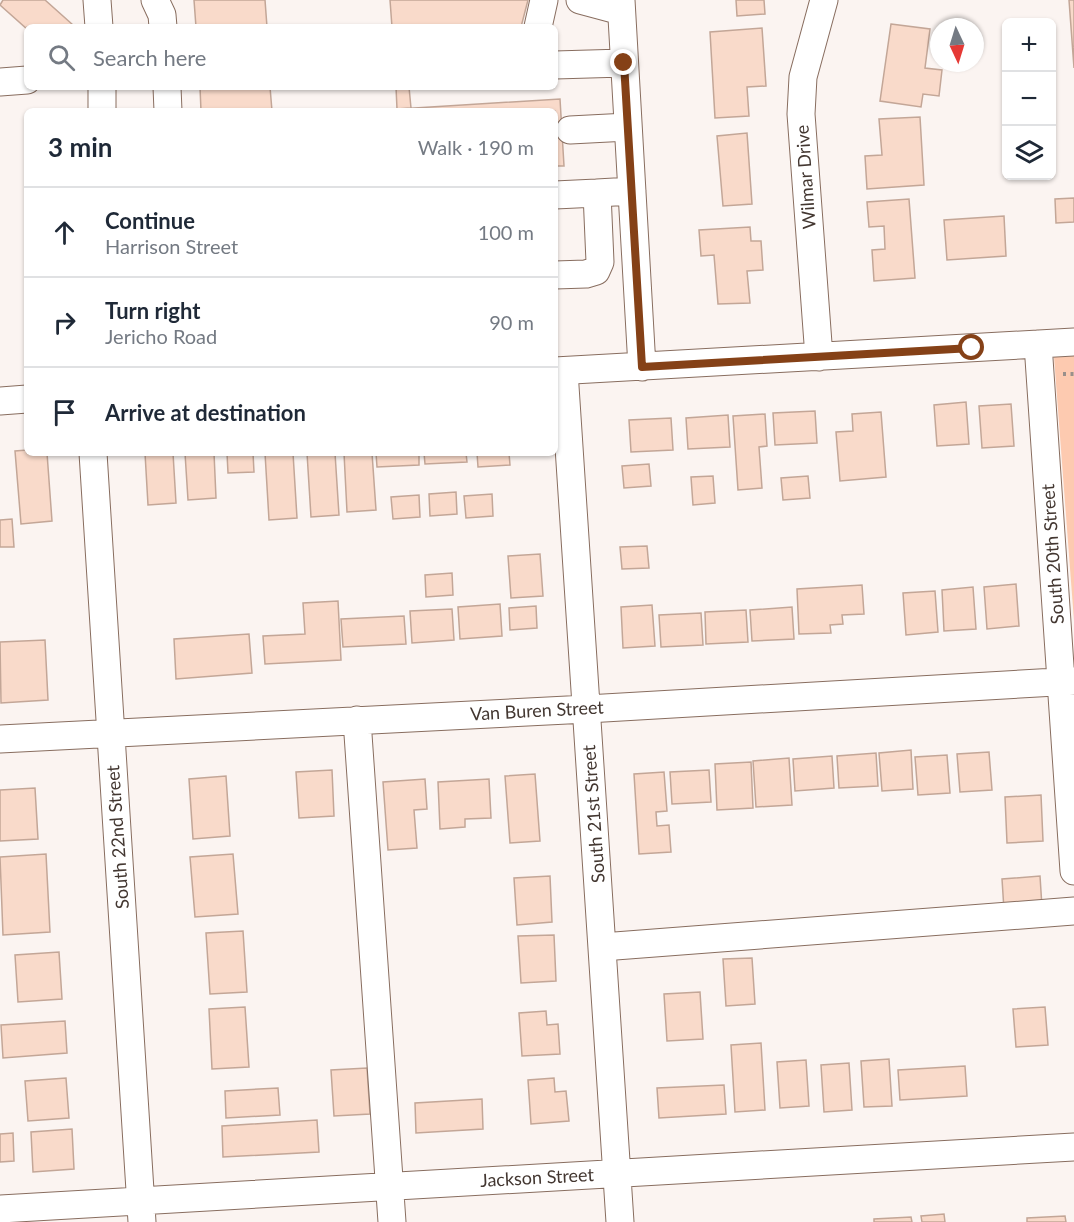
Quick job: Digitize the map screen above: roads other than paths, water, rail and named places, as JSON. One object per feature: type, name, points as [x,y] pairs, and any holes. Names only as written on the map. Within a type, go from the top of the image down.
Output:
[{"type":"street","points":[[97,0],[99,24]]},
{"type":"street","points":[[155,0],[162,15],[163,24]]},
{"type":"street","points":[[539,24],[544,0]]},
{"type":"street","points":[[580,0],[621,5],[642,367]]},
{"type":"street","name":"Wilmar Drive","points":[[819,357],[801,114],[803,78],[824,0]]},
{"type":"street","points":[[558,65],[624,63]]},
{"type":"street","points":[[0,82],[24,80]]},
{"type":"street","points":[[102,90],[102,108]]},
{"type":"street","points":[[166,90],[168,108]]},
{"type":"street","points":[[570,130],[628,127]]},
{"type":"street","points":[[558,195],[632,191]]},
{"type":"street","points":[[558,275],[591,273],[599,267],[597,193]]},
{"type":"street","points":[[559,371],[1074,342]]},
{"type":"street","name":"South 20th Street","points":[[1038,344],[1068,681],[1074,872]]},
{"type":"street","name":"South 21st Street","points":[[559,371],[587,709],[620,1222]]},
{"type":"street","points":[[0,401],[24,399]]},
{"type":"street","name":"South 22nd Street","points":[[93,456],[142,1211]]},
{"type":"street","name":"Van Buren Street","points":[[0,739],[587,709],[1068,681]]},
{"type":"street","points":[[357,720],[392,1222]]},
{"type":"street","points":[[602,947],[1074,912]]},
{"type":"street","name":"Jackson Street","points":[[0,1209],[142,1211],[390,1187],[1074,1147]]}]
